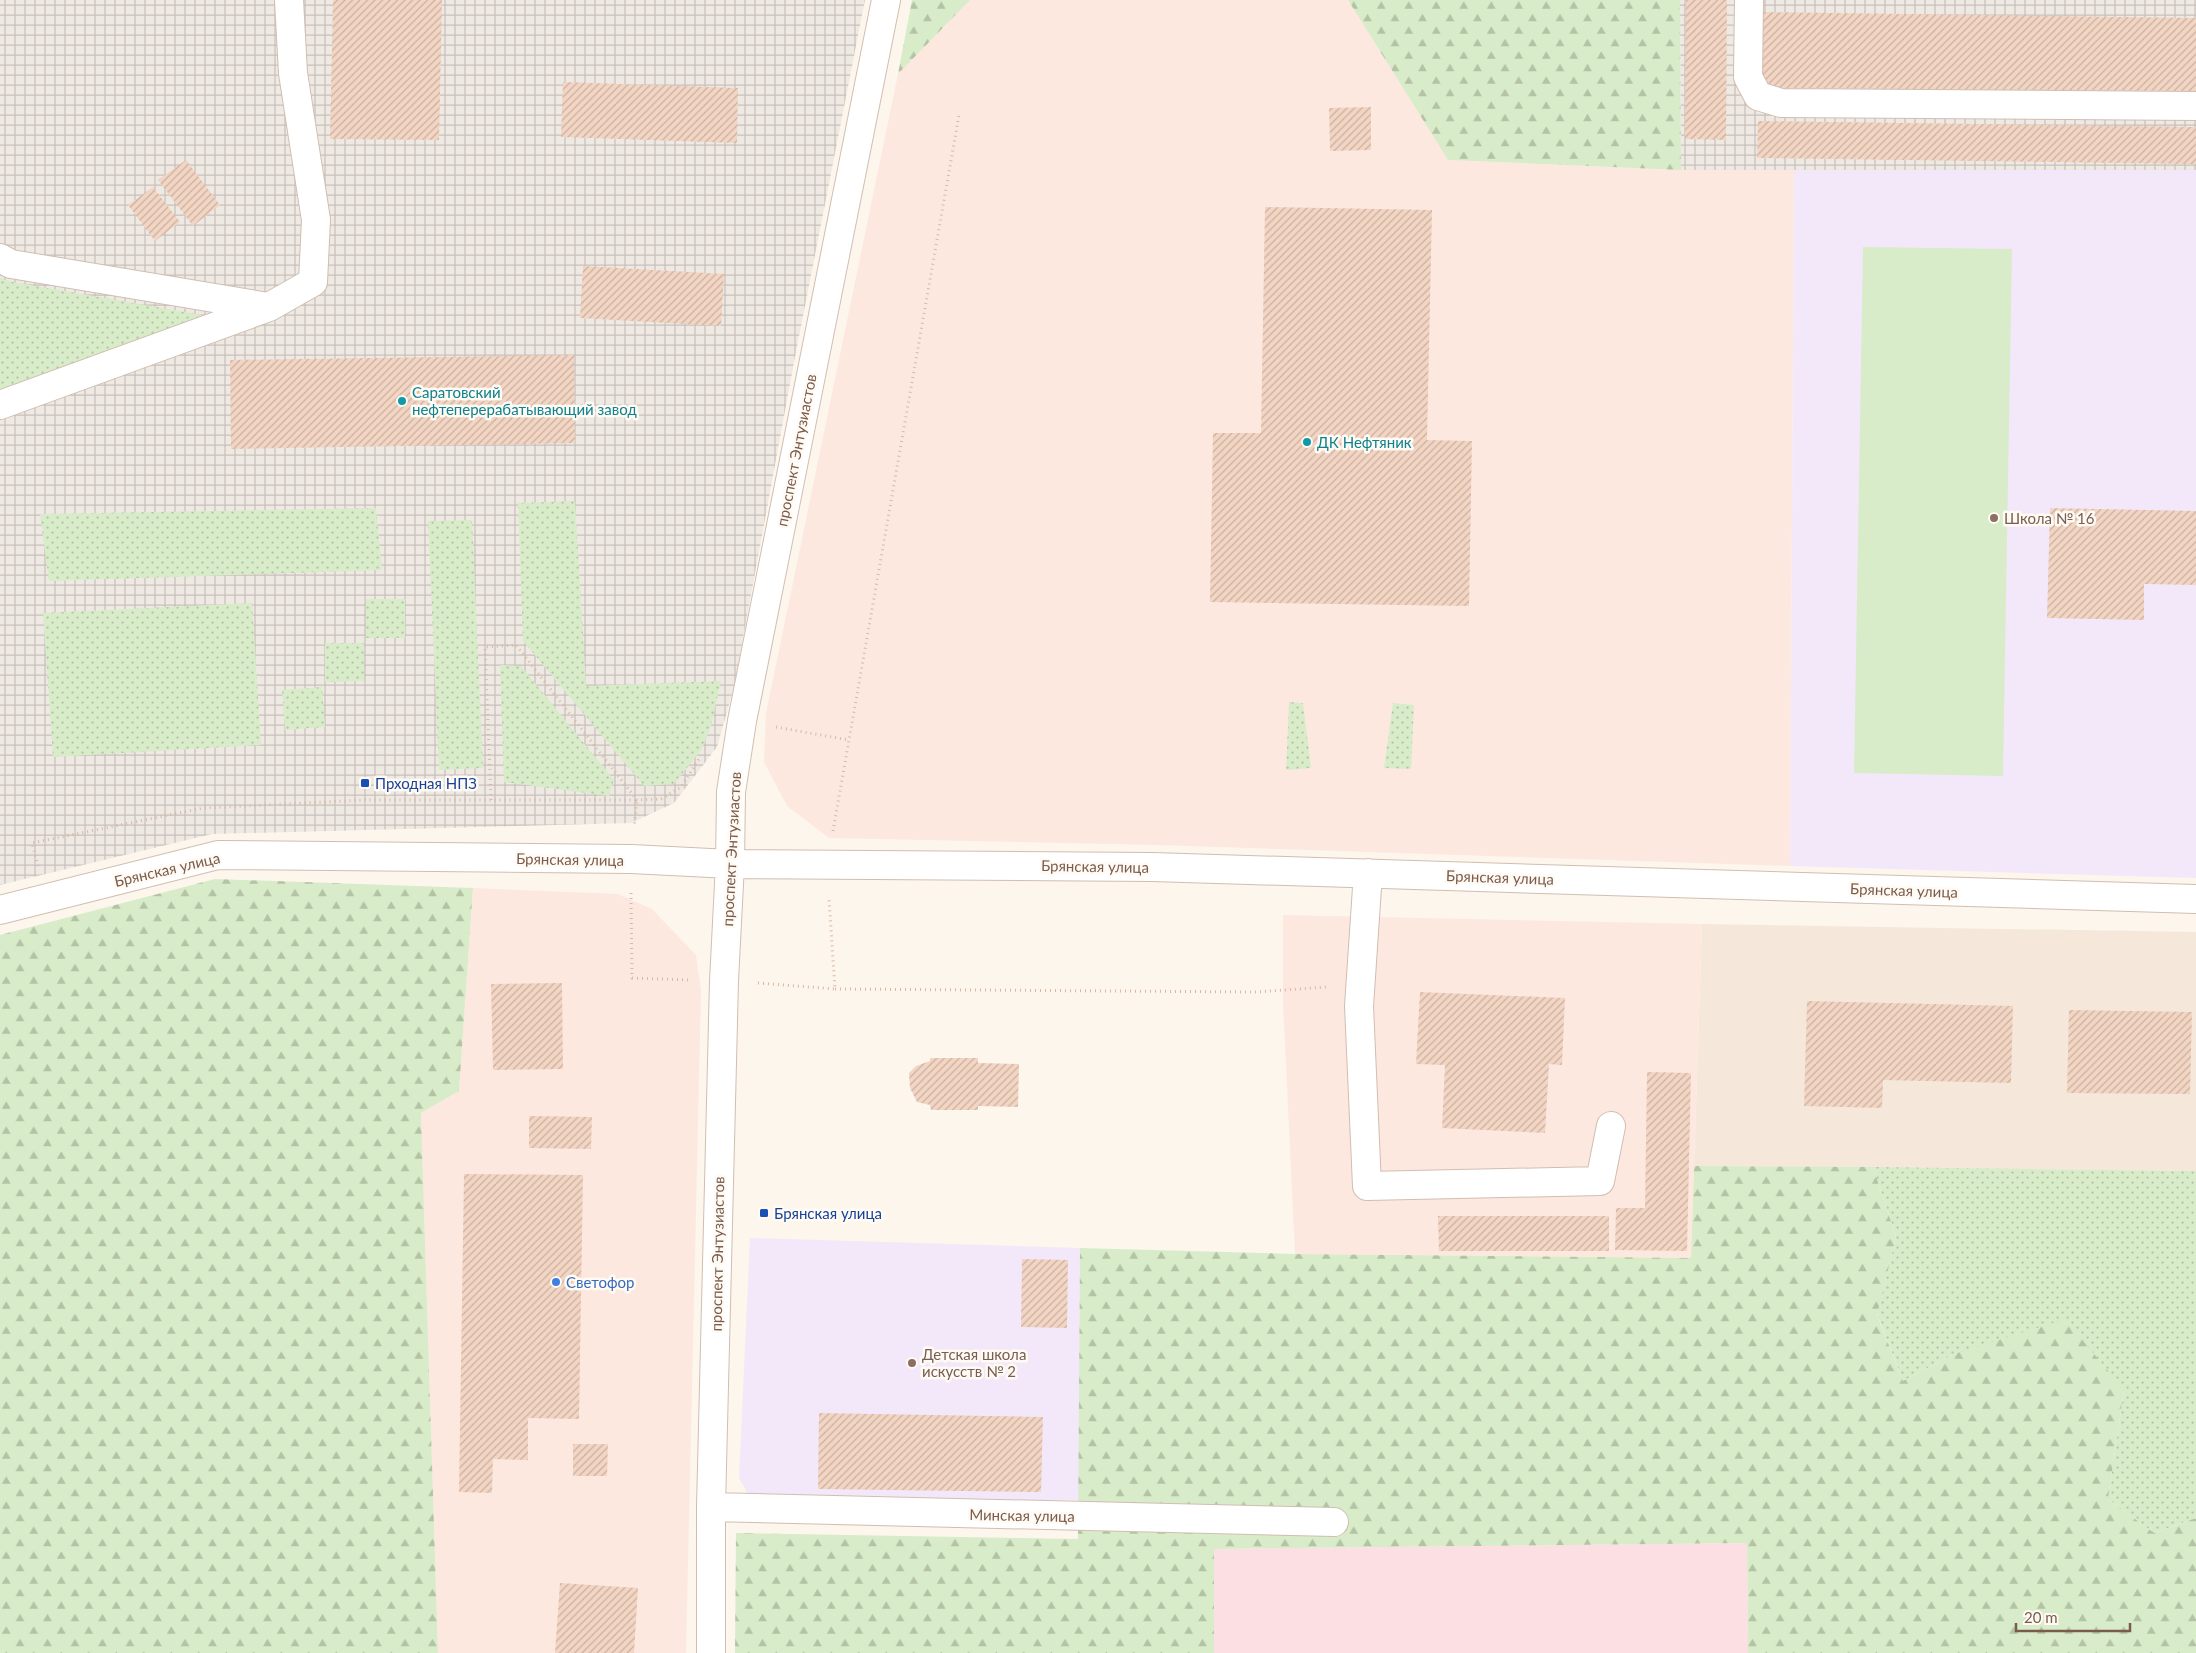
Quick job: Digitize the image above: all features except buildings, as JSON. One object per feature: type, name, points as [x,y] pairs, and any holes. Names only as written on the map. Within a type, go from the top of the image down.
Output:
[{"type":"street","points":[[0,405],[269,307],[313,282],[316,220],[293,73],[289,0]]},
{"type":"street","name":"проспект Энтузиастов","points":[[711,1653],[711,1507],[724,981],[730,864],[731,792],[742,721],[886,0]]},
{"type":"street","points":[[1749,0],[1748,77],[1758,96],[1781,103],[2196,106]]},
{"type":"street","points":[[0,258],[11,264],[269,307]]},
{"type":"street","name":"Брянская улица","points":[[0,910],[218,855],[631,859],[730,864],[827,863],[1152,867],[2196,899]]},
{"type":"street","points":[[1368,874],[1359,1006],[1367,1186],[1600,1181],[1611,1126]]},
{"type":"street","name":"Минская улица","points":[[711,1507],[1334,1522]]},
{"type":"path","points":[[835,988],[827,863],[959,115]]},
{"type":"path","points":[[491,800],[485,647],[516,645],[637,800],[631,859],[632,978],[724,981],[835,988],[1257,992],[1360,984]]},
{"type":"path","points":[[742,721],[849,740]]},
{"type":"path","points":[[48,898],[32,843],[203,808],[366,800],[637,800],[661,798],[681,787],[706,750]]},
{"type":"shaded area","name":"Саратовский нефтеперерабатывающий завод","points":[[0,0],[865,0],[794,362],[734,687],[717,747],[674,803],[631,823],[212,834],[0,885]]},
{"type":"shaded area","name":"ДК Нефтяник","points":[[970,0],[1348,0],[1448,160],[1681,170],[1794,170],[1790,866],[1156,845],[829,838],[787,806],[764,762],[766,713],[898,74]]},
{"type":"shaded area","points":[[1680,0],[2196,0],[2196,170],[1681,170]]},
{"type":"shaded area","name":"Школа № 16","points":[[1794,170],[2196,170],[2196,878],[1790,866]]},
{"type":"shaded area","points":[[473,888],[618,894],[652,909],[696,955],[701,990],[686,1653],[438,1653],[421,1113],[459,1091]]},
{"type":"shaded area","points":[[1283,915],[1702,924],[1691,1258],[1295,1254],[1283,1002]]},
{"type":"shaded area","points":[[1702,924],[2196,932],[2196,1171],[1694,1166]]},
{"type":"shaded area","name":"Детская школа искусств № 2","points":[[750,1238],[1080,1248],[1079,1500],[767,1500],[749,1496],[739,1478]]},
{"type":"shaded area","points":[[1747,1543],[1748,1653],[1214,1653],[1214,1549]]},
{"type":"green space","points":[[912,0],[970,0],[898,74]]},
{"type":"green space","points":[[1348,0],[1680,0],[1681,170],[1448,160]]},
{"type":"green space","points":[[1863,247],[2012,249],[2003,776],[1854,773]]},
{"type":"green space","points":[[0,278],[13,282],[214,317],[0,390]]},
{"type":"green space","points":[[575,501],[586,686],[721,681],[711,726],[702,749],[674,784],[644,786],[523,641],[518,503]]},
{"type":"green space","points":[[376,508],[382,570],[49,581],[40,514]]},
{"type":"green space","points":[[472,520],[483,768],[439,770],[428,521]]},
{"type":"green space","points":[[366,599],[405,599],[405,638],[366,638]]},
{"type":"green space","points":[[252,603],[261,745],[53,757],[43,613]]},
{"type":"green space","points":[[325,643],[364,643],[364,681],[325,682]]},
{"type":"green space","points":[[500,665],[521,666],[614,780],[609,796],[504,782]]},
{"type":"green space","points":[[322,687],[325,727],[285,730],[282,690]]},
{"type":"green space","points":[[1289,702],[1303,703],[1311,768],[1286,770]]},
{"type":"green space","points":[[1393,703],[1414,705],[1411,769],[1384,768]]},
{"type":"green space","points":[[215,879],[473,888],[459,1091],[421,1113],[438,1653],[0,1653],[0,935]]},
{"type":"green space","points":[[1694,1166],[1873,1167],[1896,1237],[1877,1315],[1903,1381],[1954,1354],[2065,1319],[2124,1390],[2108,1499],[2154,1533],[2196,1518],[2196,1653],[1748,1653],[1747,1543],[1214,1549],[1214,1653],[735,1653],[736,1533],[1078,1539],[1080,1248],[1295,1254],[1691,1258]]},
{"type":"green space","points":[[1873,1167],[2196,1171],[2196,1518],[2154,1533],[2108,1499],[2124,1390],[1954,1354],[1903,1381],[1877,1314],[1896,1237]]},
{"type":"place","name":"Саратовский нефтеперерабатывающий завод","points":[[402,401]]},
{"type":"place","name":"ДК Нефтяник","points":[[1307,442]]},
{"type":"place","name":"Школа № 16","points":[[1994,518]]},
{"type":"place","name":"Прходная НПЗ","points":[[365,783]]},
{"type":"place","name":"Брянская улица","points":[[764,1213]]},
{"type":"place","name":"Светофор","points":[[556,1282]]},
{"type":"place","name":"Детская школа искусств № 2","points":[[912,1363]]}]
